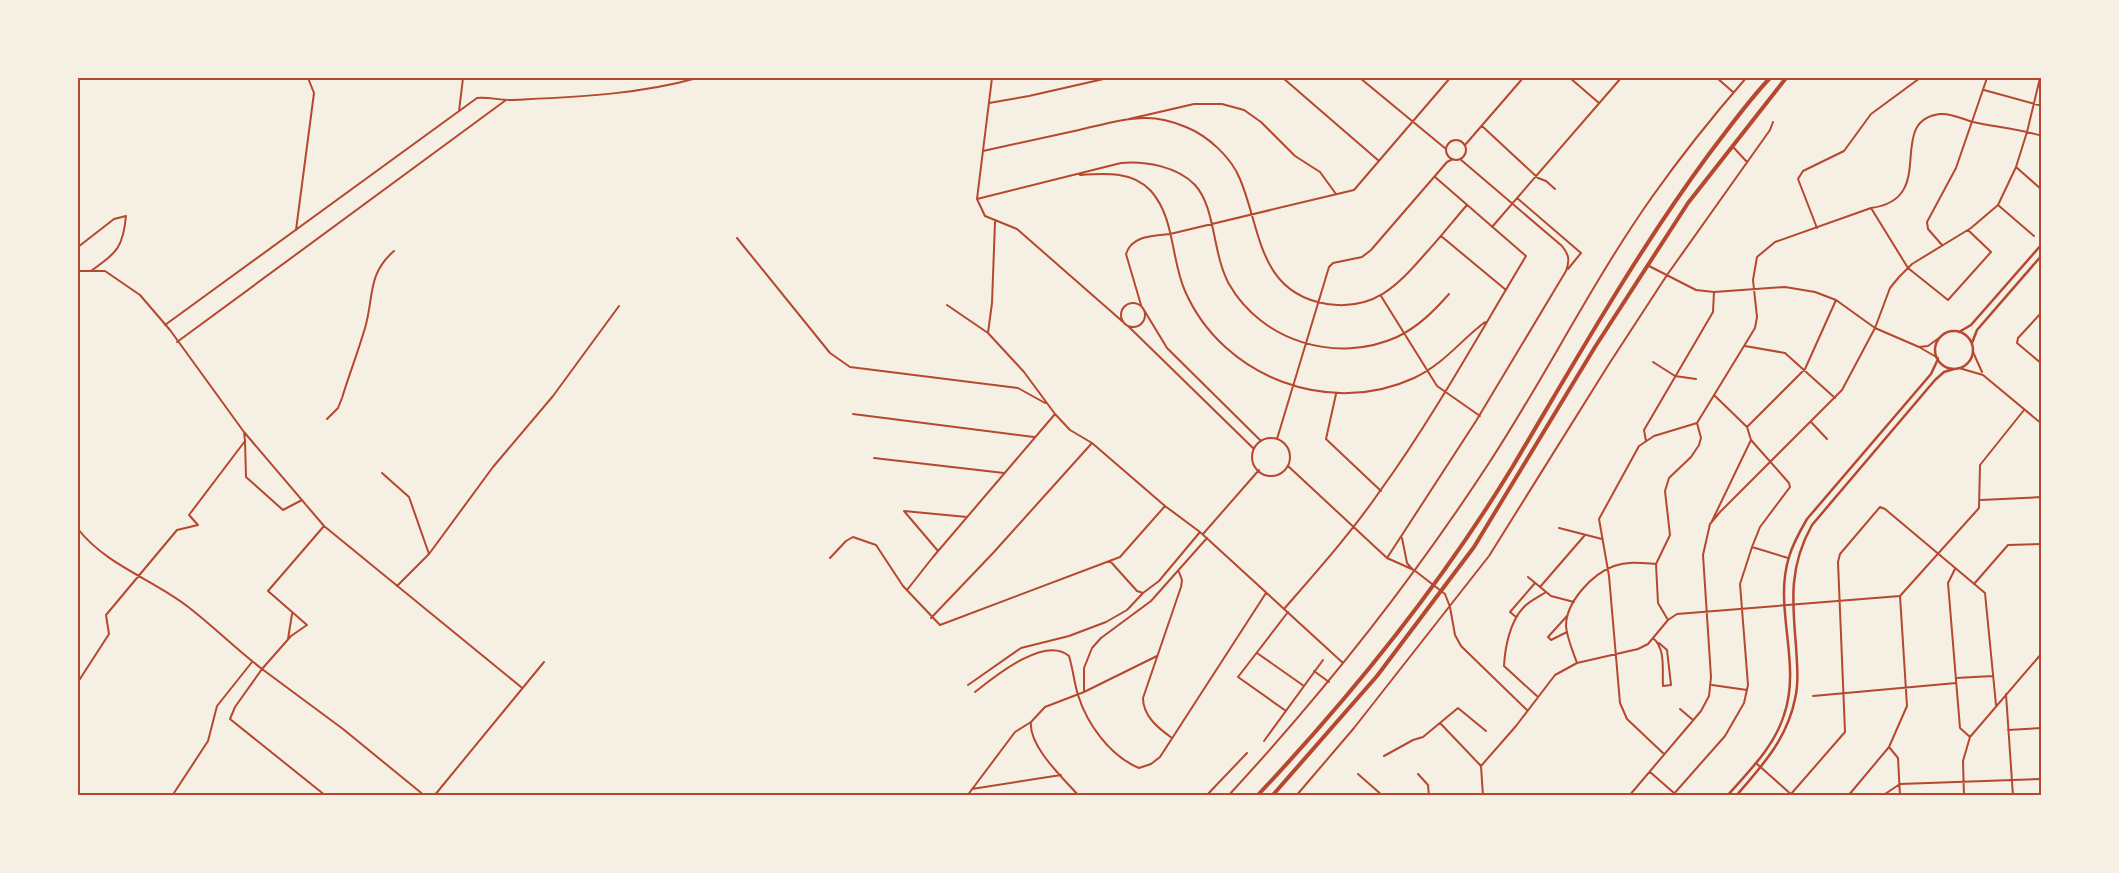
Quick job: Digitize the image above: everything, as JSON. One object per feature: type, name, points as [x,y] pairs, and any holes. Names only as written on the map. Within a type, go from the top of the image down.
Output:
[{"type":"highway","points":[[1257,796],[1370,669],[1432,586],[1511,468],[1631,268],[1679,196],[1770,78]]},
{"type":"highway","points":[[1272,796],[1377,676],[1474,547],[1647,265],[1688,203],[1786,78]]},
{"type":"street","points":[[296,230],[314,93],[308,78]]},
{"type":"street","points":[[459,111],[463,78]]},
{"type":"street","points":[[165,325],[477,98],[506,100],[627,92],[672,85],[697,78]]},
{"type":"street","points":[[992,78],[976,199],[985,216],[995,222],[1017,229],[1128,326],[1254,449]]},
{"type":"street","points":[[989,103],[1108,78]]},
{"type":"street","points":[[1283,78],[1379,161]]},
{"type":"street","points":[[1360,78],[1446,149],[1447,154],[1453,159]]},
{"type":"street","points":[[1261,441],[1167,348],[1141,305],[1126,254],[1128,248],[1133,242],[1144,238],[1170,234],[1354,190],[1450,78]]},
{"type":"street","points":[[1465,145],[1524,78]]},
{"type":"street","points":[[1570,78],[1599,103]]},
{"type":"street","points":[[1492,227],[1621,78]]},
{"type":"street","points":[[1717,78],[1733,92]]},
{"type":"street","points":[[1228,796],[1329,682],[1414,570],[1490,461],[1615,254],[1652,197],[1733,92],[1746,78]]},
{"type":"street","points":[[1817,228],[1798,179],[1800,175],[1803,171],[1844,151],[1871,114],[1920,78]]},
{"type":"street","points":[[1942,245],[1928,229],[1927,222],[1952,178],[1987,78]]},
{"type":"street","points":[[1710,524],[1835,398],[1852,376],[1875,328],[1890,288],[1908,268],[1968,230],[1998,205],[2016,167],[2027,132],[2040,78]]},
{"type":"street","points":[[1983,90],[2042,106]]},
{"type":"street","points":[[177,342],[506,100]]},
{"type":"street","points":[[983,151],[1194,104],[1222,104],[1244,110],[1261,122],[1295,156],[1320,172],[1336,194]]},
{"type":"street","points":[[1664,754],[1627,720],[1620,703],[1607,569],[1598,519],[1639,446],[1654,436],[1697,423],[1757,322],[1753,288],[1754,267],[1757,257],[1763,249],[1775,242],[1871,208],[1884,207],[1903,193],[1909,174],[1911,142],[1920,124],[1939,114],[1950,114],[1973,122],[2042,136]]},
{"type":"street","points":[[1120,121],[1146,118],[1164,120],[1188,128],[1212,143],[1229,161],[1240,177],[1250,215],[1264,255],[1274,272],[1296,292],[1318,302],[1333,305],[1353,304],[1381,296],[1405,278],[1467,204]]},
{"type":"street","points":[[1296,796],[1354,728],[1489,556],[1667,275],[1770,130],[1773,122]]},
{"type":"street","points":[[1482,126],[1536,176],[1546,181],[1555,189]]},
{"type":"street","points":[[1446,149],[1450,142],[1454,140],[1461,141],[1465,145],[1466,153],[1460,159]]},
{"type":"street","points":[[1734,148],[1747,162]]},
{"type":"street","points":[[1277,439],[1326,273],[1333,263],[1366,255],[1447,162],[1453,159],[1460,159],[1567,252],[1569,261],[1566,271]]},
{"type":"street","points":[[976,199],[1075,176],[1121,163],[1141,161],[1157,165],[1194,184],[1206,203],[1212,223],[1218,258],[1238,297],[1270,328],[1305,344],[1326,348],[1355,348],[1384,342],[1403,334],[1423,321],[1449,294]]},
{"type":"street","points":[[2016,167],[2042,190]]},
{"type":"street","points":[[1075,176],[1114,174],[1136,180],[1151,191],[1162,208],[1170,234],[1178,274],[1185,292],[1206,325],[1232,353],[1247,364],[1292,386],[1336,394],[1378,390],[1397,385],[1428,370],[1448,356],[1486,322]]},
{"type":"street","points":[[1284,609],[1381,491],[1444,393],[1526,256],[1435,177]]},
{"type":"street","points":[[1387,558],[1402,538],[1480,416],[1566,271],[1581,253],[1517,198]]},
{"type":"street","points":[[1998,205],[2034,236]]},
{"type":"street","points":[[1871,208],[1908,268],[1948,300],[1991,252],[1968,230]]},
{"type":"street","points":[[78,247],[114,219],[126,216],[122,244],[91,271]]},
{"type":"street","points":[[988,334],[992,303],[995,222]]},
{"type":"street","points":[[1441,236],[1506,290]]},
{"type":"street","points":[[737,238],[830,353],[850,367],[1018,388],[1047,404]]},
{"type":"street","points":[[1919,347],[1932,344],[1948,332],[1959,332],[1971,325],[2042,244]]},
{"type":"street","points":[[328,419],[338,408],[366,327],[373,279],[387,257],[394,251]]},
{"type":"street","points":[[2042,256],[1977,330],[1972,342],[1973,352],[1983,374],[2042,424]]},
{"type":"street","points":[[1647,265],[1696,290],[1714,292],[1785,287],[1815,292],[1836,300],[1875,328],[1919,347],[1938,359],[1945,366],[1954,369]]},
{"type":"street","points":[[78,271],[105,271],[140,295],[165,325],[244,432],[303,499],[324,526],[522,687]]},
{"type":"street","points":[[1646,442],[1644,430],[1713,312],[1714,292]]},
{"type":"street","points":[[1381,296],[1437,386],[1444,393],[1480,416]]},
{"type":"street","points":[[1747,427],[1805,369],[1836,300]]},
{"type":"street","points":[[1122,321],[1121,310],[1126,304],[1134,302],[1141,305]]},
{"type":"street","points":[[947,305],[988,334],[1024,372],[1047,404],[1070,430],[1092,443],[1165,506],[1203,534],[1343,663]]},
{"type":"street","points":[[397,586],[429,554],[493,467],[553,396],[620,306]]},
{"type":"street","points":[[1128,326],[1136,327],[1143,322],[1144,310]]},
{"type":"street","points":[[2042,312],[2018,338],[2017,343],[2042,364]]},
{"type":"street","points":[[1959,332],[1972,342]]},
{"type":"street","points":[[1727,796],[1769,747],[1778,732],[1789,698],[1791,666],[1785,606],[1788,558],[1807,519],[1931,374],[1938,359],[1936,348],[1940,338]]},
{"type":"street","points":[[1744,346],[1785,354],[1805,369],[1835,398]]},
{"type":"street","points":[[1736,796],[1775,750],[1783,734],[1795,699],[1797,667],[1792,590],[1799,551],[1812,524],[1935,380],[1944,372],[1959,368],[1969,362],[1973,352]]},
{"type":"street","points":[[1653,362],[1676,376],[1696,379]]},
{"type":"street","points":[[1959,368],[1983,374]]},
{"type":"street","points":[[1336,394],[1326,439],[1381,491]]},
{"type":"street","points":[[1649,771],[1673,795],[1725,736],[1737,718],[1747,690],[1740,584],[1760,527],[1790,487],[1790,483],[1751,440],[1747,427],[1714,395]]},
{"type":"street","points":[[1481,766],[1555,675],[1577,663],[1638,649],[1653,638],[1668,620],[1677,614],[1900,596],[1979,508],[1980,465],[2024,410]]},
{"type":"street","points":[[853,414],[1036,437]]},
{"type":"street","points":[[907,590],[967,516],[1055,414]]},
{"type":"street","points":[[1810,422],[1827,439]]},
{"type":"street","points":[[1668,620],[1658,603],[1656,564],[1670,535],[1665,504],[1666,484],[1673,474],[1696,451],[1701,438],[1697,423]]},
{"type":"street","points":[[244,432],[246,477],[283,510],[303,499]]},
{"type":"street","points":[[1270,438],[1277,439],[1287,448],[1290,458],[1288,466],[1282,472],[1274,475],[1264,474],[1254,463],[1254,449],[1261,441],[1270,438]]},
{"type":"street","points":[[1629,796],[1693,720],[1709,696],[1711,685],[1703,555],[1710,524],[1751,440]]},
{"type":"street","points":[[78,682],[109,634],[106,615],[177,530],[198,525],[189,515],[192,508],[245,441]]},
{"type":"street","points":[[931,618],[994,552],[1092,443]]},
{"type":"street","points":[[874,458],[1004,473]]},
{"type":"street","points":[[1288,466],[1387,558],[1414,570]]},
{"type":"street","points":[[1203,534],[1260,470]]},
{"type":"street","points":[[382,473],[409,497],[429,554]]},
{"type":"street","points":[[1834,488],[1840,492]]},
{"type":"street","points":[[1980,500],[2042,497]]},
{"type":"street","points":[[830,558],[853,537],[876,545],[907,590],[931,618],[940,625],[1120,557],[1165,506]]},
{"type":"street","points":[[1756,763],[1792,795],[1845,732],[1838,602],[1840,554],[1880,507],[1885,508],[1937,554],[1985,592],[1996,705]]},
{"type":"street","points":[[938,551],[904,511],[967,516]]},
{"type":"street","points":[[324,526],[268,591],[307,625],[288,639],[262,669],[234,707],[230,719],[326,796]]},
{"type":"street","points":[[78,528],[84,537],[111,559],[187,606],[252,662],[343,729],[425,796]]},
{"type":"street","points":[[1559,528],[1602,539]]},
{"type":"street","points":[[968,685],[1021,648],[1069,636],[1114,618],[1127,610],[1159,581],[1200,532]]},
{"type":"street","points":[[1540,587],[1585,535]]},
{"type":"street","points":[[1084,692],[1084,668],[1092,648],[1101,638],[1151,601],[1179,572],[1207,538]]},
{"type":"street","points":[[1402,538],[1407,563],[1432,586],[1441,591],[1450,607],[1455,635],[1465,652],[1527,710]]},
{"type":"street","points":[[1974,584],[2008,545],[2042,544]]},
{"type":"street","points":[[1752,547],[1788,558]]},
{"type":"street","points":[[1110,561],[1137,591],[1143,594]]},
{"type":"street","points":[[1577,663],[1566,626],[1574,602],[1588,584],[1607,569],[1629,562],[1656,564]]},
{"type":"street","points":[[1956,568],[1948,583],[1956,683],[1960,728],[1970,737]]},
{"type":"street","points":[[1172,739],[1157,727],[1144,707],[1146,686],[1181,587],[1182,580],[1179,572]]},
{"type":"street","points":[[1528,577],[1551,596],[1574,602]]},
{"type":"street","points":[[1516,617],[1510,612],[1535,583]]},
{"type":"street","points":[[1538,697],[1504,666],[1504,656],[1516,617],[1525,606],[1546,592]]},
{"type":"street","points":[[975,692],[1017,662],[1050,650],[1065,653],[1069,656],[1078,695],[1089,721],[1109,747],[1127,763],[1139,768],[1151,764],[1160,757],[1266,594]]},
{"type":"street","points":[[1858,796],[1849,794],[1889,747],[1907,706],[1900,596]]},
{"type":"street","points":[[1286,711],[1238,677],[1288,612]]},
{"type":"street","points":[[288,639],[292,613]]},
{"type":"street","points":[[1568,632],[1551,640],[1548,637],[1569,615]]},
{"type":"street","points":[[1653,638],[1659,643],[1667,650],[1671,685],[1663,686],[1662,653],[1659,643]]},
{"type":"street","points":[[1256,652],[1304,686]]},
{"type":"street","points":[[1964,796],[1963,761],[1970,737],[2042,653]]},
{"type":"street","points":[[968,796],[1015,732],[1031,722],[1045,707],[1078,695],[1157,656]]},
{"type":"street","points":[[1264,741],[1323,660]]},
{"type":"street","points":[[172,796],[208,741],[217,706],[252,662]]},
{"type":"street","points":[[434,796],[544,662]]},
{"type":"street","points":[[1314,671],[1329,682]]},
{"type":"street","points":[[1956,678],[1993,676]]},
{"type":"street","points":[[1813,696],[1956,683]]},
{"type":"street","points":[[1711,685],[1747,690]]},
{"type":"street","points":[[2006,694],[2013,796]]},
{"type":"street","points":[[1384,756],[1412,740],[1423,737],[1458,708],[1486,732]]},
{"type":"street","points":[[1680,709],[1693,720]]},
{"type":"street","points":[[1031,722],[1030,732],[1038,746],[1079,796]]},
{"type":"street","points":[[1440,723],[1481,766],[1483,796]]},
{"type":"street","points":[[2008,730],[2042,728]]},
{"type":"street","points":[[1889,747],[1898,758],[1900,796]]},
{"type":"street","points":[[1206,796],[1247,753]]},
{"type":"street","points":[[1358,774],[1384,796]]},
{"type":"street","points":[[1418,774],[1428,785],[1429,796]]},
{"type":"street","points":[[972,789],[1061,775]]},
{"type":"street","points":[[1882,796],[1900,784],[1964,784],[2042,779]]}]
